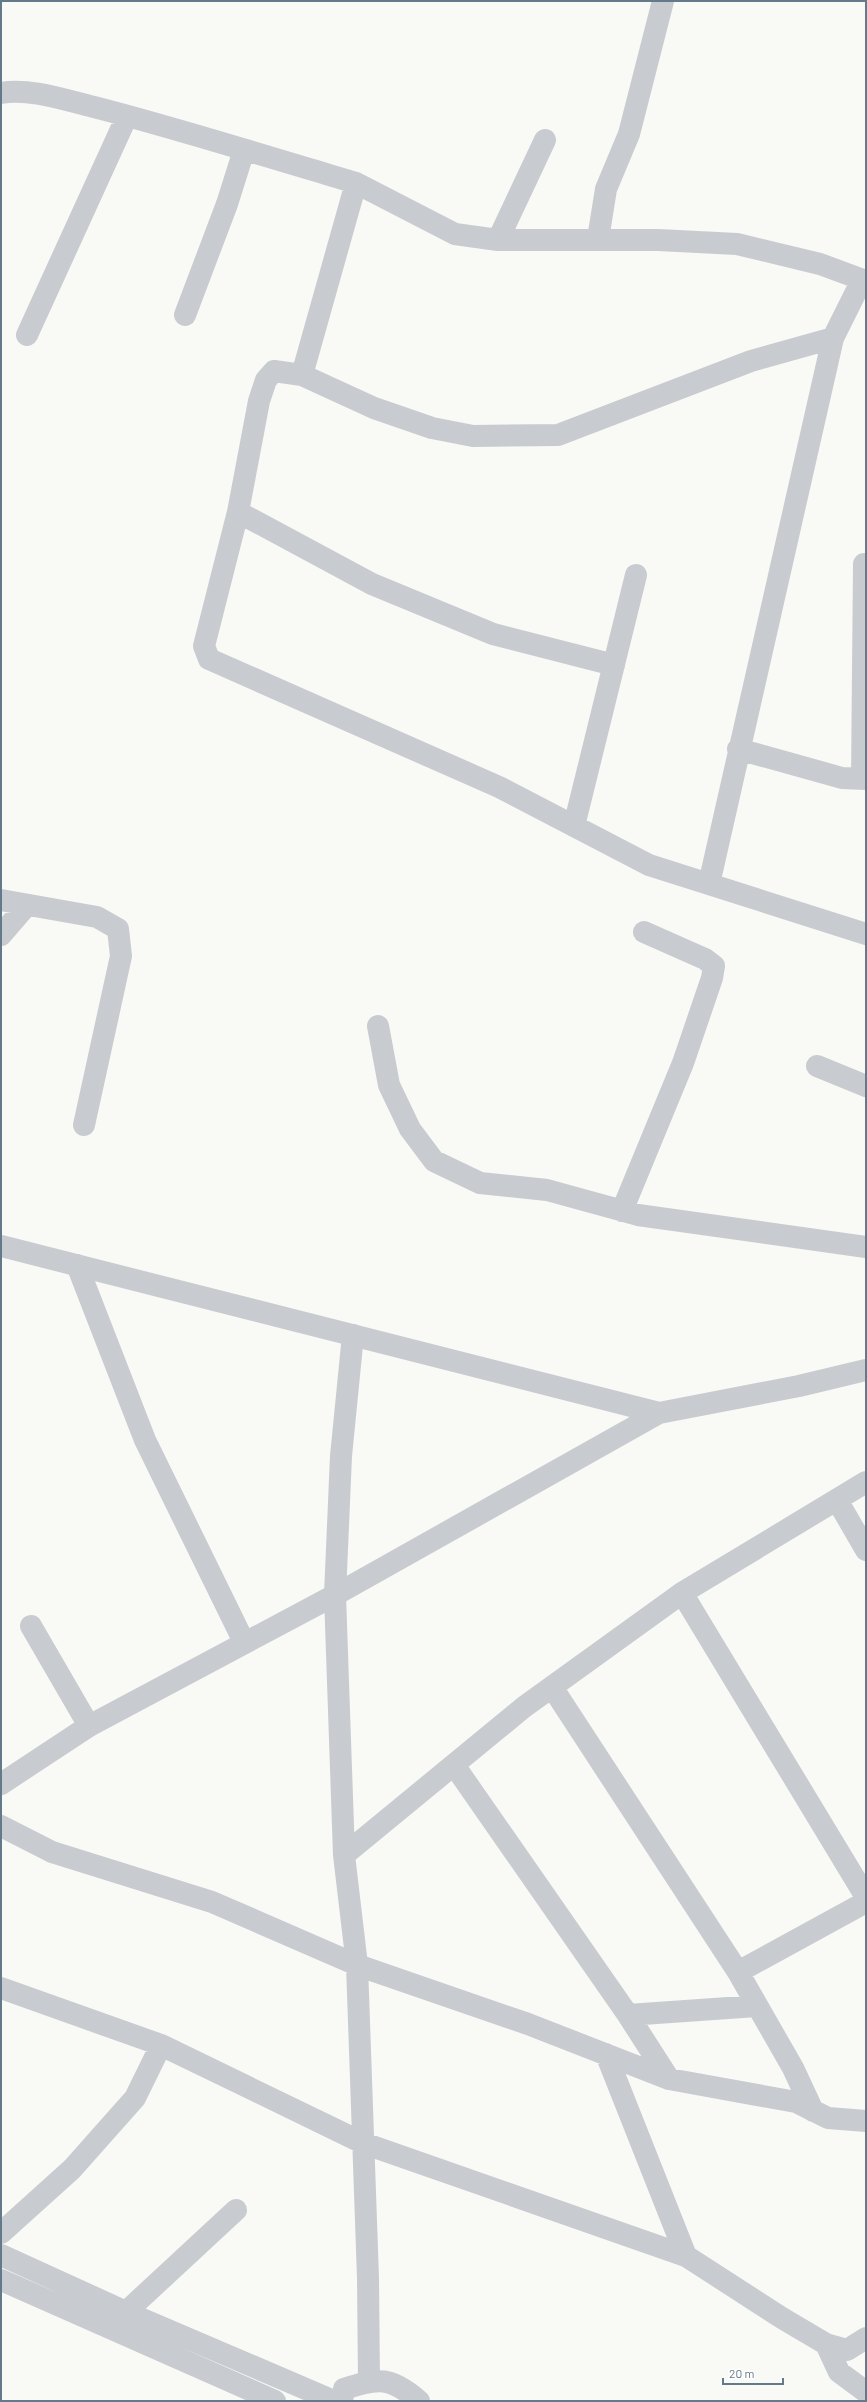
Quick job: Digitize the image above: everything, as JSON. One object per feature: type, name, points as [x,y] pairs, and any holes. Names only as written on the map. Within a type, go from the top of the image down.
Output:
[{"type":"street","points":[[598,239],[606,189],[629,134],[663,1]]},
{"type":"street","points":[[1,93],[16,90],[127,116],[356,183],[455,234],[498,240],[658,240],[737,244],[820,264],[864,280],[833,338],[738,749],[709,884]]},
{"type":"street","points":[[27,335],[127,116]]},
{"type":"street","points":[[498,240],[545,140]]},
{"type":"street","points":[[186,315],[227,204],[244,150]]},
{"type":"street","points":[[302,375],[356,183]]},
{"type":"street","points":[[833,338],[751,361],[558,435],[473,436],[432,428],[374,408],[302,375],[274,371],[266,380],[259,400],[238,512],[204,646],[209,659],[499,787],[649,865],[866,934]]},
{"type":"street","points":[[238,512],[372,584],[486,631],[614,665]]},
{"type":"street","points":[[738,749],[842,778],[864,779],[864,564]]},
{"type":"street","points":[[574,826],[636,575]]},
{"type":"street","points":[[1,900],[26,906],[97,917],[118,929],[121,956],[84,1125]]},
{"type":"street","points":[[1,935],[26,906]]},
{"type":"street","points":[[622,1210],[683,1063],[712,978],[714,966],[706,958],[644,932]]},
{"type":"street","points":[[378,1026],[389,1085],[410,1129],[434,1161],[480,1183],[547,1190],[638,1215],[866,1247]]},
{"type":"street","points":[[817,1066],[866,1086]]},
{"type":"street","points":[[1,1246],[659,1413]]},
{"type":"street","points":[[77,1265],[145,1440],[244,1642]]},
{"type":"street","points":[[353,1335],[341,1456],[335,1595],[344,1855],[356,1965],[363,2143],[369,2381]]},
{"type":"street","points":[[1,1784],[89,1726],[244,1642],[335,1595],[659,1413],[799,1386],[866,1370]]},
{"type":"street","points":[[344,1855],[552,1687],[682,1593],[866,1482]]},
{"type":"street","points":[[837,1500],[866,1550]]},
{"type":"street","points":[[682,1593],[866,1897]]},
{"type":"street","points":[[31,1626],[89,1726]]},
{"type":"street","points":[[552,1687],[738,1972],[793,2068],[813,2110]]},
{"type":"street","points":[[454,1765],[628,2015],[670,2079]]},
{"type":"street","points":[[1,1826],[52,1852],[212,1902],[356,1965],[528,2024],[670,2079],[780,2098],[796,2102],[828,2118],[866,2121]]},
{"type":"street","points":[[738,1972],[866,1902]]},
{"type":"street","points":[[1,1988],[161,2045],[363,2143],[686,2256],[782,2318],[826,2344],[847,2350],[866,2338]]},
{"type":"street","points":[[628,2015],[757,2006]]},
{"type":"street","points":[[1,2233],[72,2169],[135,2098],[161,2045]]},
{"type":"street","points":[[606,2054],[686,2256]]},
{"type":"street","points":[[126,2312],[236,2210]]},
{"type":"street","points":[[1,2255],[126,2312],[334,2401]]},
{"type":"street","points":[[1,2280],[275,2401]]},
{"type":"street","points":[[826,2344],[839,2372],[866,2392]]},
{"type":"street","points":[[342,2401],[344,2389],[369,2381],[389,2382],[405,2389],[419,2401]]}]
